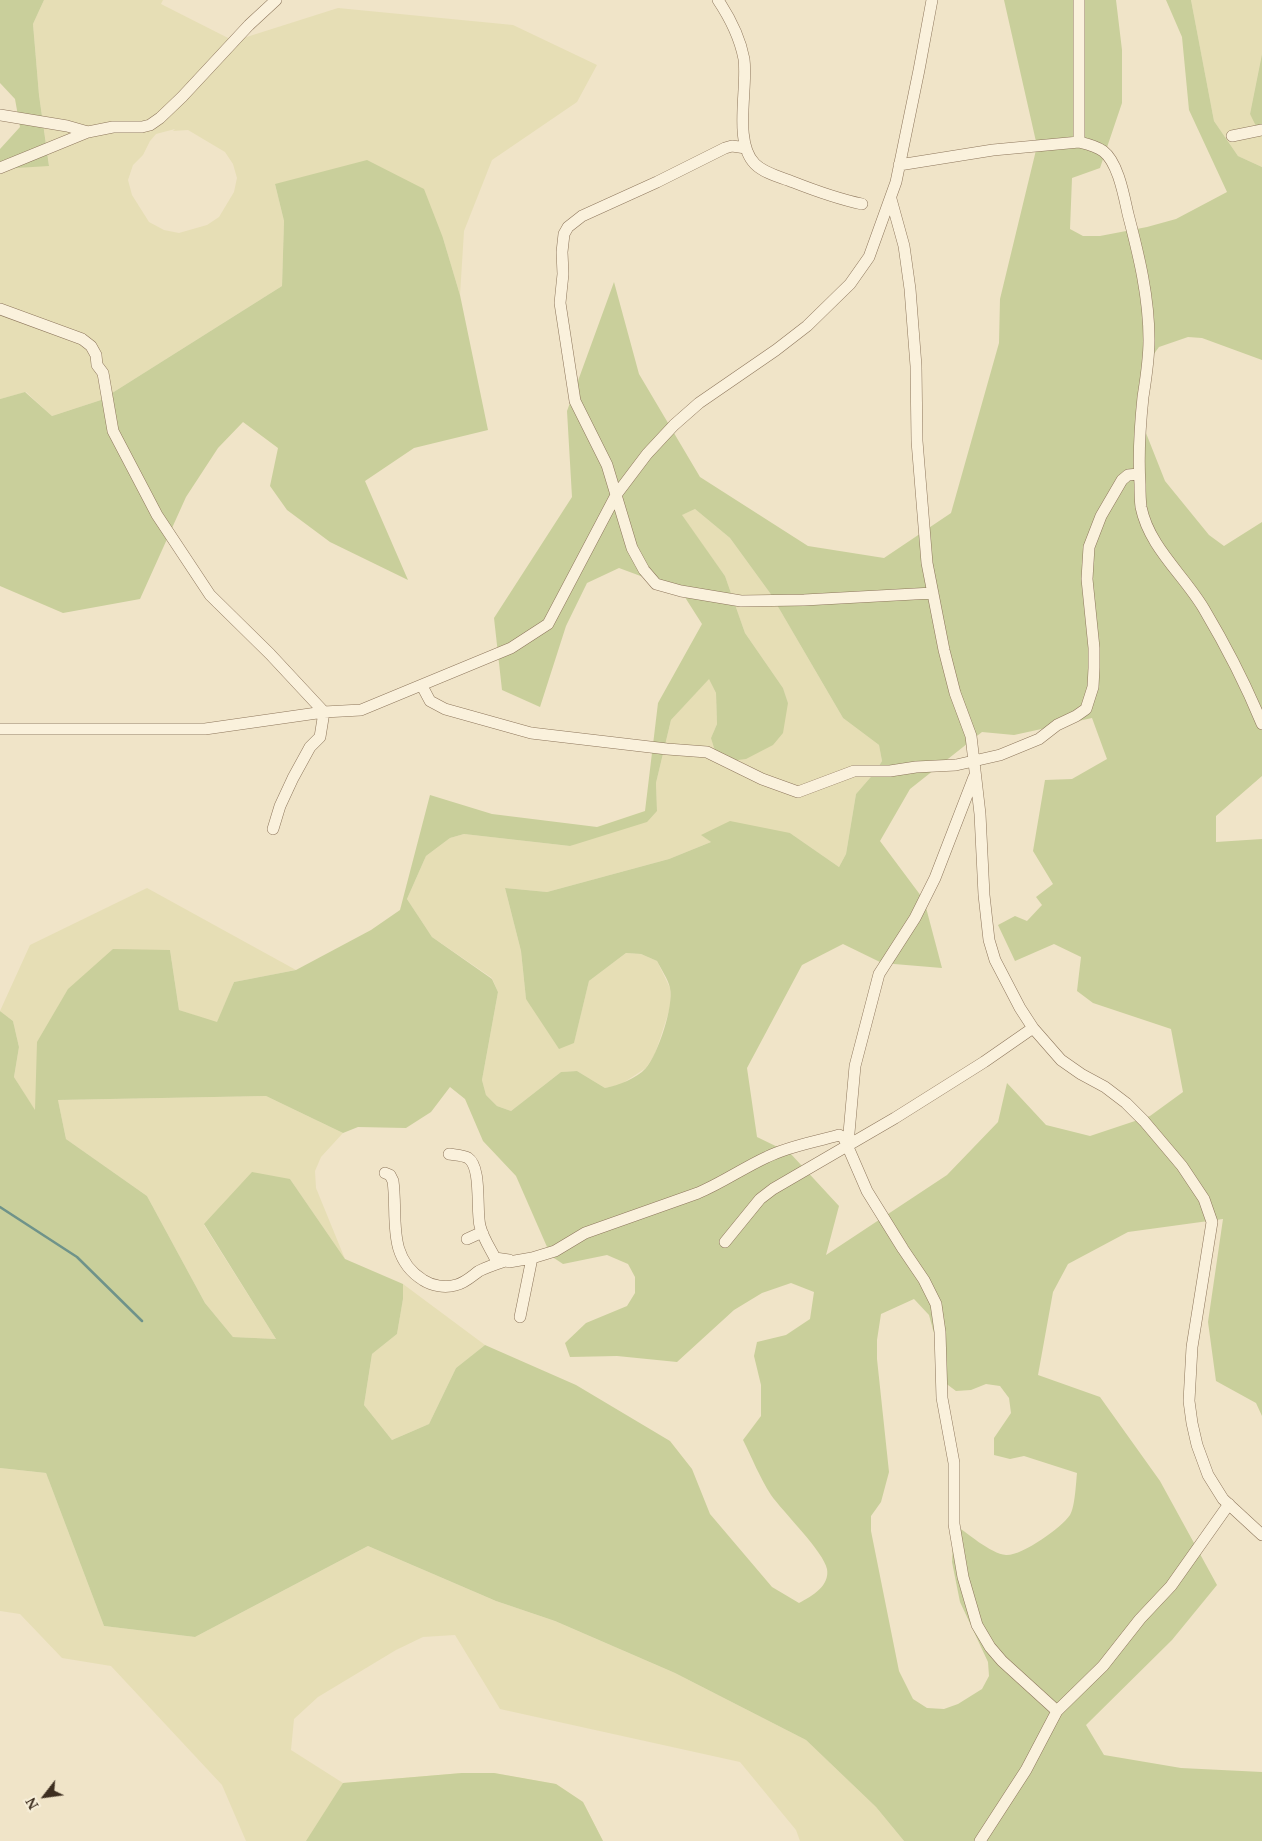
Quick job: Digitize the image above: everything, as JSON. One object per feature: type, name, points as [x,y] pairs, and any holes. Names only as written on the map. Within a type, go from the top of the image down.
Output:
[{"type":"street","points":[[0,168],[73,136],[113,127],[142,127],[150,125],[182,97],[238,36],[276,0]]},
{"type":"street","points":[[718,0],[741,47],[744,76],[744,137],[746,148],[756,165],[776,176],[838,199],[862,204]]},
{"type":"street","points":[[0,728],[205,729],[324,712],[361,710],[511,648],[548,624],[616,495],[647,454],[685,414],[792,339],[850,284],[870,257],[891,199],[899,166],[920,70],[932,0]]},
{"type":"street","points":[[1079,0],[1079,142]]},
{"type":"street","points":[[0,115],[67,126],[88,132]]},
{"type":"street","points":[[1232,136],[1262,130]]},
{"type":"street","points":[[899,166],[993,150],[1079,142],[1092,145],[1105,152],[1115,166],[1146,288],[1149,340],[1148,372],[1143,397],[1140,443],[1141,506],[1150,532],[1166,557],[1195,594],[1235,666],[1262,724]]},
{"type":"street","points":[[746,148],[732,146],[725,148],[651,185],[582,216],[568,227],[564,234],[562,252],[564,274],[560,303],[575,401],[607,465],[632,548],[644,570],[656,584],[682,591],[742,601],[804,600],[933,593]]},
{"type":"street","points":[[891,199],[904,246],[910,289],[916,366],[917,441],[927,563],[944,650],[955,693],[970,736],[980,814],[984,896],[989,940],[996,960],[1020,1008],[1033,1028],[1061,1060],[1081,1074],[1105,1086],[1144,1120],[1182,1166],[1209,1210],[1212,1222],[1192,1347],[1189,1401],[1197,1444],[1208,1475],[1223,1499],[1262,1535]]},
{"type":"street","points":[[0,310],[82,339],[91,346],[96,355],[97,365],[103,373],[112,431],[157,515],[210,595],[270,654],[324,712]]},
{"type":"street","points":[[422,686],[430,701],[445,708],[532,733],[707,752],[762,779],[798,792],[854,771],[890,771],[916,767],[975,767],[1039,739],[1057,725],[1086,709],[1093,687],[1094,668],[1094,648],[1087,579],[1089,547],[1101,516],[1122,480],[1128,475],[1139,474]]},
{"type":"street","points":[[273,830],[293,778],[310,746],[320,737],[324,712]]},
{"type":"street","points":[[848,1144],[855,1066],[879,974],[915,918],[935,878],[975,767]]},
{"type":"street","points":[[725,1242],[766,1194],[788,1179],[895,1118],[984,1062],[1033,1028]]},
{"type":"street","points":[[449,1154],[467,1158],[473,1163],[476,1172],[479,1220],[483,1234],[495,1258],[509,1260],[509,1262],[532,1258],[561,1248],[585,1233],[698,1193],[777,1153],[839,1135],[844,1138],[867,1191],[924,1280],[936,1304],[940,1332],[942,1398],[954,1463],[954,1524],[963,1577],[977,1625],[990,1647],[1002,1661],[1058,1710]]},
{"type":"street","points":[[385,1173],[390,1175],[394,1181],[398,1249],[403,1262],[419,1278],[429,1284],[446,1287],[458,1285],[494,1264],[509,1260]]},
{"type":"street","points":[[467,1239],[483,1234]]},
{"type":"street","points":[[520,1318],[532,1258]]},
{"type":"street","points":[[980,1841],[1026,1770],[1058,1710],[1103,1666],[1140,1619],[1171,1586],[1229,1504]]},
{"type":"shaded area","points":[[44,0],[163,0],[161,4],[234,41],[338,8],[513,25],[597,65],[577,102],[492,160],[464,231],[460,295],[443,238],[275,184],[284,221],[282,286],[101,400],[52,416],[26,392],[0,399],[0,169],[49,165],[39,95],[33,24]],"holes":[[[175,129],[173,131],[188,130],[225,152],[233,164],[237,178],[234,192],[219,217],[207,225],[179,233],[164,230],[149,222],[132,195],[128,180],[133,165],[143,155],[156,134]]]},
{"type":"shaded area","points":[[1191,0],[1262,0],[1262,54],[1250,114],[1262,129],[1262,167],[1238,156],[1214,121]]},
{"type":"shaded area","points":[[695,509],[730,538],[770,593],[843,718],[879,745],[882,761],[856,794],[846,854],[839,867],[790,833],[702,835],[711,842],[669,859],[547,892],[505,888],[521,951],[526,999],[574,1042],[589,981],[626,953],[641,954],[657,961],[670,988],[671,1005],[655,1054],[646,1068],[620,1085],[605,1088],[577,1071],[561,1072],[511,1111],[497,1106],[486,1095],[482,1080],[498,992],[492,978],[432,937],[407,899],[426,856],[450,838],[464,834],[570,846],[657,811],[656,783],[671,720],[709,678],[716,693],[717,724],[711,738],[788,703],[783,688],[745,633],[725,576],[681,515]]},
{"type":"shaded area","points":[[147,888],[296,970],[234,982],[217,1023],[179,1010],[170,950],[35,1111],[14,1077],[19,1047],[13,1021],[0,1011],[30,945]]},
{"type":"shaded area","points":[[266,1096],[343,1133],[321,1157],[315,1171],[316,1188],[345,1259],[290,1179],[204,1225],[276,1339],[233,1337],[205,1303],[147,1196],[66,1139],[58,1100]]},
{"type":"shaded area","points":[[403,1284],[485,1345],[456,1368],[429,1424],[392,1440],[364,1405],[372,1354],[397,1334],[403,1299]]},
{"type":"shaded area","points":[[0,1468],[46,1473],[104,1626],[195,1637],[368,1546],[496,1601],[555,1621],[675,1673],[806,1740],[876,1807],[904,1841],[800,1841],[796,1830],[740,1762],[500,1709],[455,1635],[423,1637],[396,1650],[318,1697],[294,1719],[291,1750],[343,1783],[462,1773],[494,1773],[556,1784],[583,1802],[603,1841],[246,1841],[222,1785],[111,1666],[62,1658],[20,1614],[0,1611]]},
{"type":"green space","points":[[0,0],[44,0],[33,24],[39,95],[49,166],[0,169],[0,149],[20,127],[15,99],[0,83]]},
{"type":"green space","points":[[1004,0],[1116,0],[1122,50],[1122,103],[1100,168],[1072,178],[1070,229],[1083,236],[1100,236],[1147,227],[1176,219],[1227,192],[1189,110],[1182,37],[1166,0],[1191,0],[1214,121],[1238,156],[1262,167],[1262,360],[1202,338],[1188,337],[1159,347],[1150,359],[1142,423],[1165,481],[1209,535],[1224,546],[1262,522],[1262,776],[1216,816],[1216,842],[1262,839],[1262,1416],[1256,1403],[1216,1381],[1208,1322],[1223,1219],[1128,1232],[1068,1264],[1053,1292],[1038,1375],[1100,1397],[1160,1481],[1217,1585],[1172,1640],[1086,1725],[1104,1755],[1181,1768],[1262,1772],[1262,1841],[904,1841],[876,1807],[806,1740],[675,1673],[555,1621],[496,1601],[368,1546],[195,1637],[104,1626],[46,1473],[0,1468],[0,1011],[13,1021],[19,1047],[14,1077],[35,1110],[37,1042],[68,989],[113,949],[170,950],[179,1010],[217,1022],[234,982],[296,970],[371,930],[400,910],[430,795],[492,814],[597,827],[645,811],[658,703],[702,624],[681,591],[619,568],[587,583],[566,626],[540,707],[502,690],[494,618],[572,497],[567,411],[614,282],[639,374],[700,477],[808,546],[884,558],[951,513],[999,343],[1000,299],[1037,146]],"holes":[[[695,509],[730,538],[770,593],[843,718],[879,745],[882,761],[856,794],[846,854],[839,867],[790,833],[730,821],[701,835],[711,842],[669,859],[547,892],[505,888],[521,951],[526,999],[559,1049],[574,1043],[589,981],[626,953],[641,954],[657,961],[668,981],[671,996],[660,1041],[651,1061],[637,1075],[605,1088],[577,1071],[561,1072],[511,1111],[497,1106],[486,1095],[482,1080],[498,992],[492,979],[432,937],[407,899],[426,856],[450,838],[464,834],[570,846],[647,822],[657,811],[656,783],[671,720],[709,679],[716,693],[717,724],[711,738],[716,754],[730,761],[746,759],[773,745],[783,733],[788,703],[783,688],[745,633],[725,576],[682,515]],[[1092,718],[1107,759],[1072,779],[1045,780],[1033,851],[1053,884],[1036,897],[1042,905],[1027,921],[1015,916],[998,925],[1015,961],[1054,944],[1081,957],[1077,991],[1093,1003],[1171,1029],[1183,1092],[1150,1116],[1090,1136],[1046,1125],[1007,1083],[998,1122],[947,1175],[826,1255],[839,1206],[790,1153],[757,1137],[747,1068],[802,965],[843,944],[882,963],[942,968],[924,900],[880,841],[910,789],[982,732],[1014,735]],[[450,1087],[465,1099],[483,1141],[516,1176],[551,1256],[563,1264],[607,1255],[628,1264],[635,1277],[635,1293],[627,1306],[586,1323],[565,1343],[570,1357],[617,1356],[677,1362],[734,1310],[762,1293],[791,1283],[814,1292],[810,1319],[786,1335],[757,1342],[754,1356],[761,1385],[761,1416],[743,1440],[771,1495],[819,1553],[824,1562],[827,1575],[819,1590],[799,1603],[772,1587],[710,1514],[692,1469],[670,1441],[576,1385],[485,1345],[456,1368],[429,1424],[392,1440],[364,1405],[372,1354],[397,1334],[403,1299],[403,1284],[345,1259],[290,1179],[252,1172],[204,1224],[276,1339],[233,1337],[205,1303],[147,1196],[66,1139],[58,1100],[266,1096],[343,1133],[358,1127],[406,1128],[431,1112]],[[914,1299],[929,1315],[940,1355],[944,1382],[956,1391],[971,1390],[986,1384],[1000,1386],[1009,1398],[1011,1413],[994,1438],[994,1455],[1010,1459],[1024,1456],[1077,1473],[1074,1501],[1070,1515],[1050,1534],[1021,1551],[1013,1554],[1000,1554],[986,1547],[954,1524],[952,1562],[960,1602],[988,1662],[989,1676],[982,1689],[958,1704],[944,1709],[927,1708],[913,1699],[899,1671],[871,1531],[871,1516],[881,1502],[889,1472],[877,1359],[877,1340],[881,1314]]]},
{"type":"green space","points":[[1262,54],[1262,129],[1257,128],[1250,114]]},
{"type":"green space","points":[[367,160],[424,189],[443,238],[460,295],[488,430],[414,448],[365,481],[408,580],[330,542],[287,510],[270,486],[278,448],[243,422],[218,448],[186,497],[140,599],[63,613],[0,586],[0,399],[25,392],[52,416],[101,400],[282,286],[284,221],[275,184]]},
{"type":"green space","points":[[462,1773],[494,1773],[556,1784],[583,1802],[603,1841],[306,1841],[343,1783]]},
{"type":"waterway","points":[[0,1207],[77,1257],[142,1321]]}]
